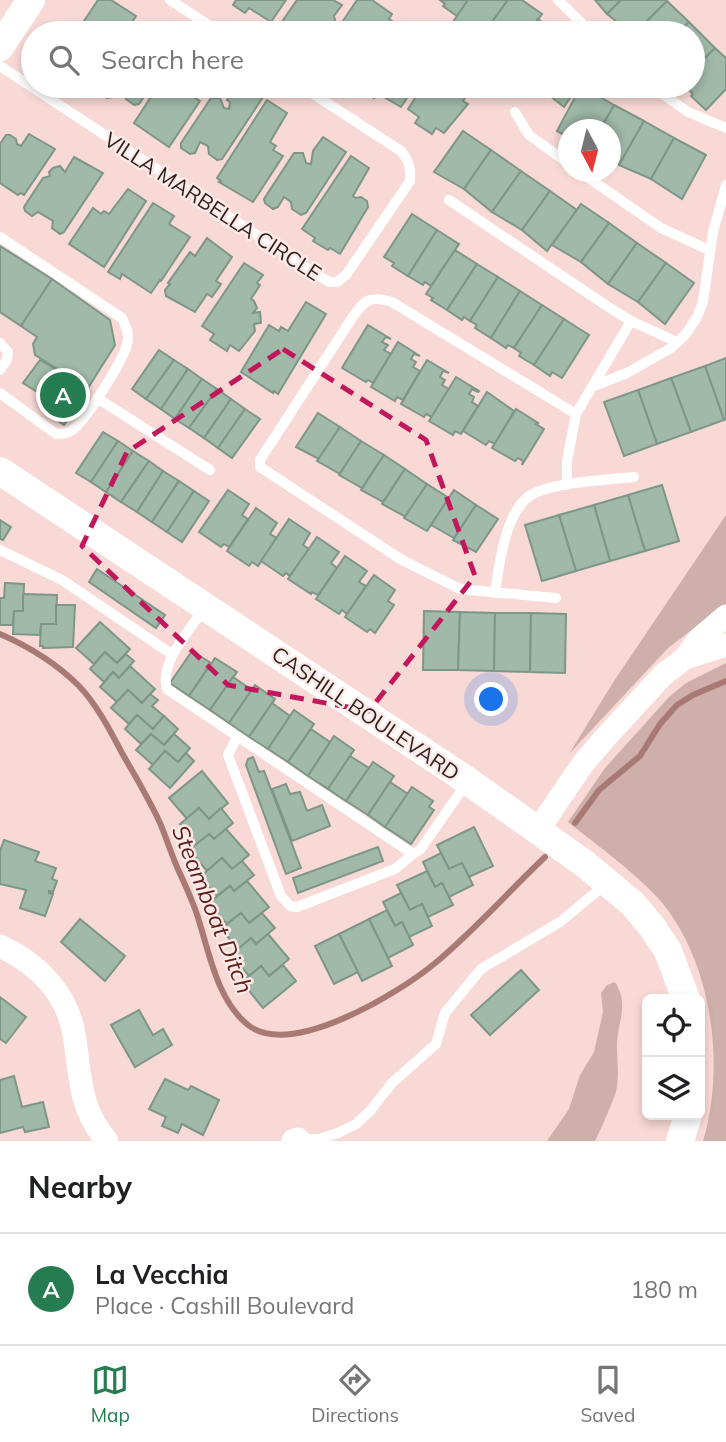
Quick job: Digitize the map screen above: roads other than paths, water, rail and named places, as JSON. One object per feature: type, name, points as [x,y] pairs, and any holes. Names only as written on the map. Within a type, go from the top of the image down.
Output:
[{"type":"street","points":[[0,47],[32,0]]},
{"type":"street","name":"CASHILL BOULEVARD","points":[[0,471],[468,780],[608,883],[633,904],[653,928],[668,951],[684,994]]},
{"type":"street","points":[[538,830],[582,765],[604,739],[663,675],[685,658],[699,639],[726,615]]},
{"type":"street","points":[[685,658],[726,645]]},
{"type":"street","points":[[0,946],[31,964],[62,997],[69,1015],[81,1090],[96,1128],[107,1141]]},
{"type":"street","points":[[680,1141],[686,1120]]},
{"type":"lane","points":[[170,0],[202,21]]},
{"type":"lane","points":[[558,0],[580,21]]},
{"type":"lane","name":"VILLA MARBELLA CIRCLE","points":[[0,66],[21,80]]},
{"type":"lane","name":"VILLA MARBELLA CIRCLE","points":[[49,98],[316,274],[329,282],[337,282],[345,275],[410,181],[411,170],[408,159],[401,151],[319,98]]},
{"type":"lane","points":[[668,98],[688,112],[726,128]]},
{"type":"lane","points":[[514,112],[528,135],[558,155]]},
{"type":"lane","points":[[594,182],[661,228],[709,250]]},
{"type":"lane","points":[[594,386],[627,373],[686,334],[703,302],[709,250],[726,185]]},
{"type":"lane","points":[[449,200],[631,321],[677,342]]},
{"type":"lane","points":[[0,237],[122,318],[127,328],[128,341],[123,357],[97,398],[74,429],[64,434],[56,433],[0,393]]},
{"type":"lane","points":[[556,598],[460,589],[402,560],[260,467],[260,460],[352,318],[364,303],[377,298],[392,302],[576,414]]},
{"type":"lane","points":[[566,485],[567,461],[576,414],[631,321]]},
{"type":"lane","points":[[0,343],[8,352],[7,360],[0,370]]},
{"type":"lane","points":[[97,398],[210,470]]},
{"type":"lane","points":[[495,593],[504,544],[520,505],[530,496],[566,485],[634,477]]},
{"type":"lane","points":[[0,550],[62,580],[173,655]]},
{"type":"lane","points":[[205,607],[167,664],[164,676],[167,690],[412,855]]},
{"type":"lane","points":[[237,737],[228,755],[281,896],[290,906],[297,907],[395,869],[420,850],[468,780]]},
{"type":"lane","points":[[295,1140],[319,1139],[356,1124],[392,1083],[436,1044],[445,1013],[481,970],[560,922],[608,883]]},
{"type":"waterway","name":"Steamboat Ditch","points":[[0,634],[52,663],[86,693],[97,709],[160,823],[195,908],[222,991],[229,1004],[248,1025],[267,1033],[290,1034],[317,1028],[344,1018],[396,991],[449,951],[545,857]]},
{"type":"waterway","name":"Steamboat Ditch","points":[[575,823],[599,790],[640,756],[660,724],[677,705],[726,681]]},
{"type":"place","name":"La Vecchia","points":[[63,395]]}]
